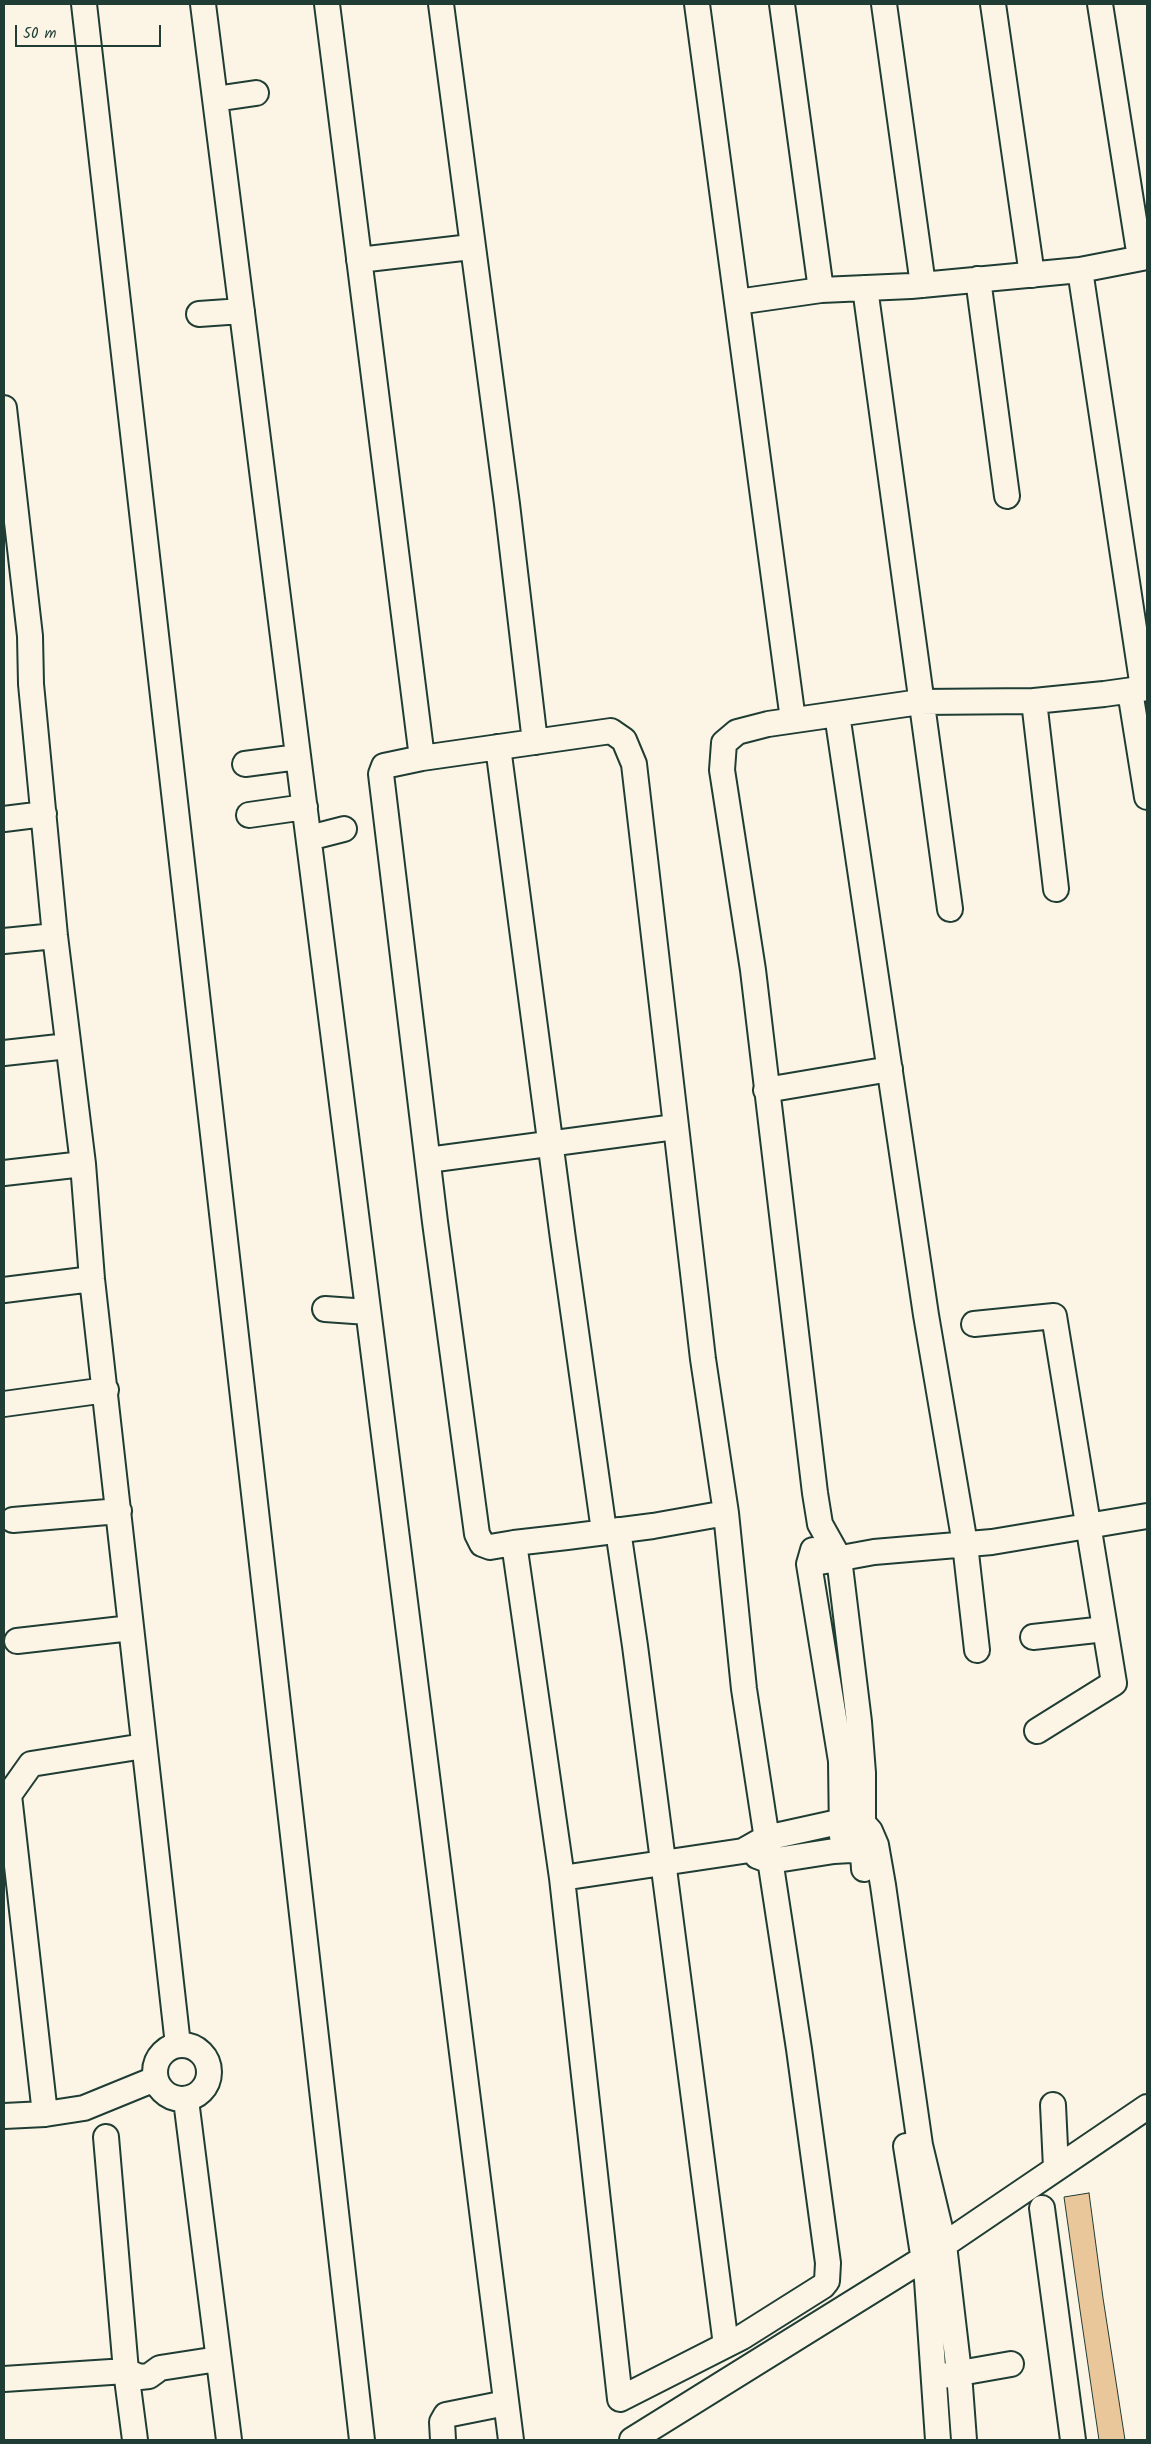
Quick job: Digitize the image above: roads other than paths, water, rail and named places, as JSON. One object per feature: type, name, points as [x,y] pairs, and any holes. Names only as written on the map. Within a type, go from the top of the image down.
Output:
[{"type":"street","points":[[84,4],[362,2440]]},
{"type":"street","points":[[204,4],[511,2440]]},
{"type":"street","points":[[327,4],[422,758]]},
{"type":"street","points":[[441,4],[507,504],[536,742]]},
{"type":"street","points":[[697,4],[793,720]]},
{"type":"street","points":[[782,4],[821,290]]},
{"type":"street","points":[[884,4],[923,285]]},
{"type":"street","points":[[993,4],[1032,275]]},
{"type":"street","points":[[736,302],[821,290],[923,285],[1080,270],[1144,257],[1100,4]]},
{"type":"street","points":[[215,99],[256,93]]},
{"type":"street","points":[[359,260],[472,247]]},
{"type":"street","points":[[1080,270],[1140,689],[1147,797]]},
{"type":"street","points":[[978,280],[1006,496]]},
{"type":"street","points":[[865,288],[920,702],[950,909]]},
{"type":"street","points":[[199,314],[242,311]]},
{"type":"street","points":[[4,408],[30,636],[31,684],[55,936],[83,1164],[92,1279],[106,1390],[178,2045]]},
{"type":"street","points":[[938,2440],[924,2259],[852,1852],[851,1759],[839,1558],[820,1524],[793,1321],[753,970],[722,770],[724,743],[737,732],[793,720],[920,702],[1034,700],[1140,689]]},
{"type":"street","points":[[1034,700],[1056,889]]},
{"type":"street","points":[[837,714],[926,1315],[965,1544],[977,1650]]},
{"type":"street","points":[[514,1543],[562,1878],[620,2399],[726,2345],[822,2286],[827,2281],[828,2263],[810,2126],[744,1689],[726,1513],[703,1359],[634,764],[624,740],[611,731],[498,746],[384,766],[381,774],[428,1160],[477,1534],[482,1544],[490,1546],[726,1513]]},
{"type":"street","points":[[498,746],[551,1144],[664,1863],[726,2345]]},
{"type":"street","points":[[245,764],[298,757]]},
{"type":"street","points":[[249,815],[305,807]]},
{"type":"street","points":[[4,820],[44,814]]},
{"type":"street","points":[[308,838],[344,829]]},
{"type":"street","points":[[4,941],[55,936]]},
{"type":"street","points":[[4,1053],[68,1046]]},
{"type":"street","points":[[766,1090],[890,1069]]},
{"type":"street","points":[[428,1160],[675,1127]]},
{"type":"street","points":[[4,1173],[83,1164]]},
{"type":"street","points":[[4,1290],[92,1279]]},
{"type":"street","points":[[325,1309],[368,1312]]},
{"type":"street","points":[[974,1324],[1054,1316],[1114,1683],[1037,1731]]},
{"type":"street","points":[[4,1404],[106,1390]]},
{"type":"street","points":[[13,1520],[119,1511]]},
{"type":"street","points":[[808,1564],[874,1552],[992,1542],[1147,1516]]},
{"type":"street","points":[[820,1524],[808,1564],[851,1759]]},
{"type":"street","points":[[17,1641],[131,1628]]},
{"type":"street","points":[[1033,1637],[1105,1629]]},
{"type":"street","points":[[45,2114],[9,1795],[31,1764],[144,1746]]},
{"type":"street","points":[[768,1850],[853,1821],[870,1831],[876,1845],[920,2145],[944,2245],[959,2374],[964,2440]]},
{"type":"street","points":[[562,1878],[743,1851],[852,1852]]},
{"type":"street","points":[[178,2045],[190,2046],[201,2053],[208,2063],[209,2075],[206,2086],[186,2100],[167,2096],[159,2089],[155,2079],[154,2068],[159,2057],[167,2049],[178,2045]]},
{"type":"street","points":[[4,2116],[45,2114],[84,2108],[155,2079]]},
{"type":"street","points":[[186,2100],[229,2440]]},
{"type":"street","points":[[1053,2105],[1056,2168]]},
{"type":"street","points":[[632,2440],[924,2259],[1147,2107]]},
{"type":"street","points":[[106,2137],[126,2371],[135,2440]]},
{"type":"street","points":[[1042,2208],[1073,2440]]},
{"type":"street","points":[[4,2379],[126,2371],[140,2377],[149,2376],[160,2368],[218,2360]]},
{"type":"street","points":[[934,2377],[1011,2364]]},
{"type":"street","points":[[443,2440],[442,2422],[446,2416],[506,2403]]}]
